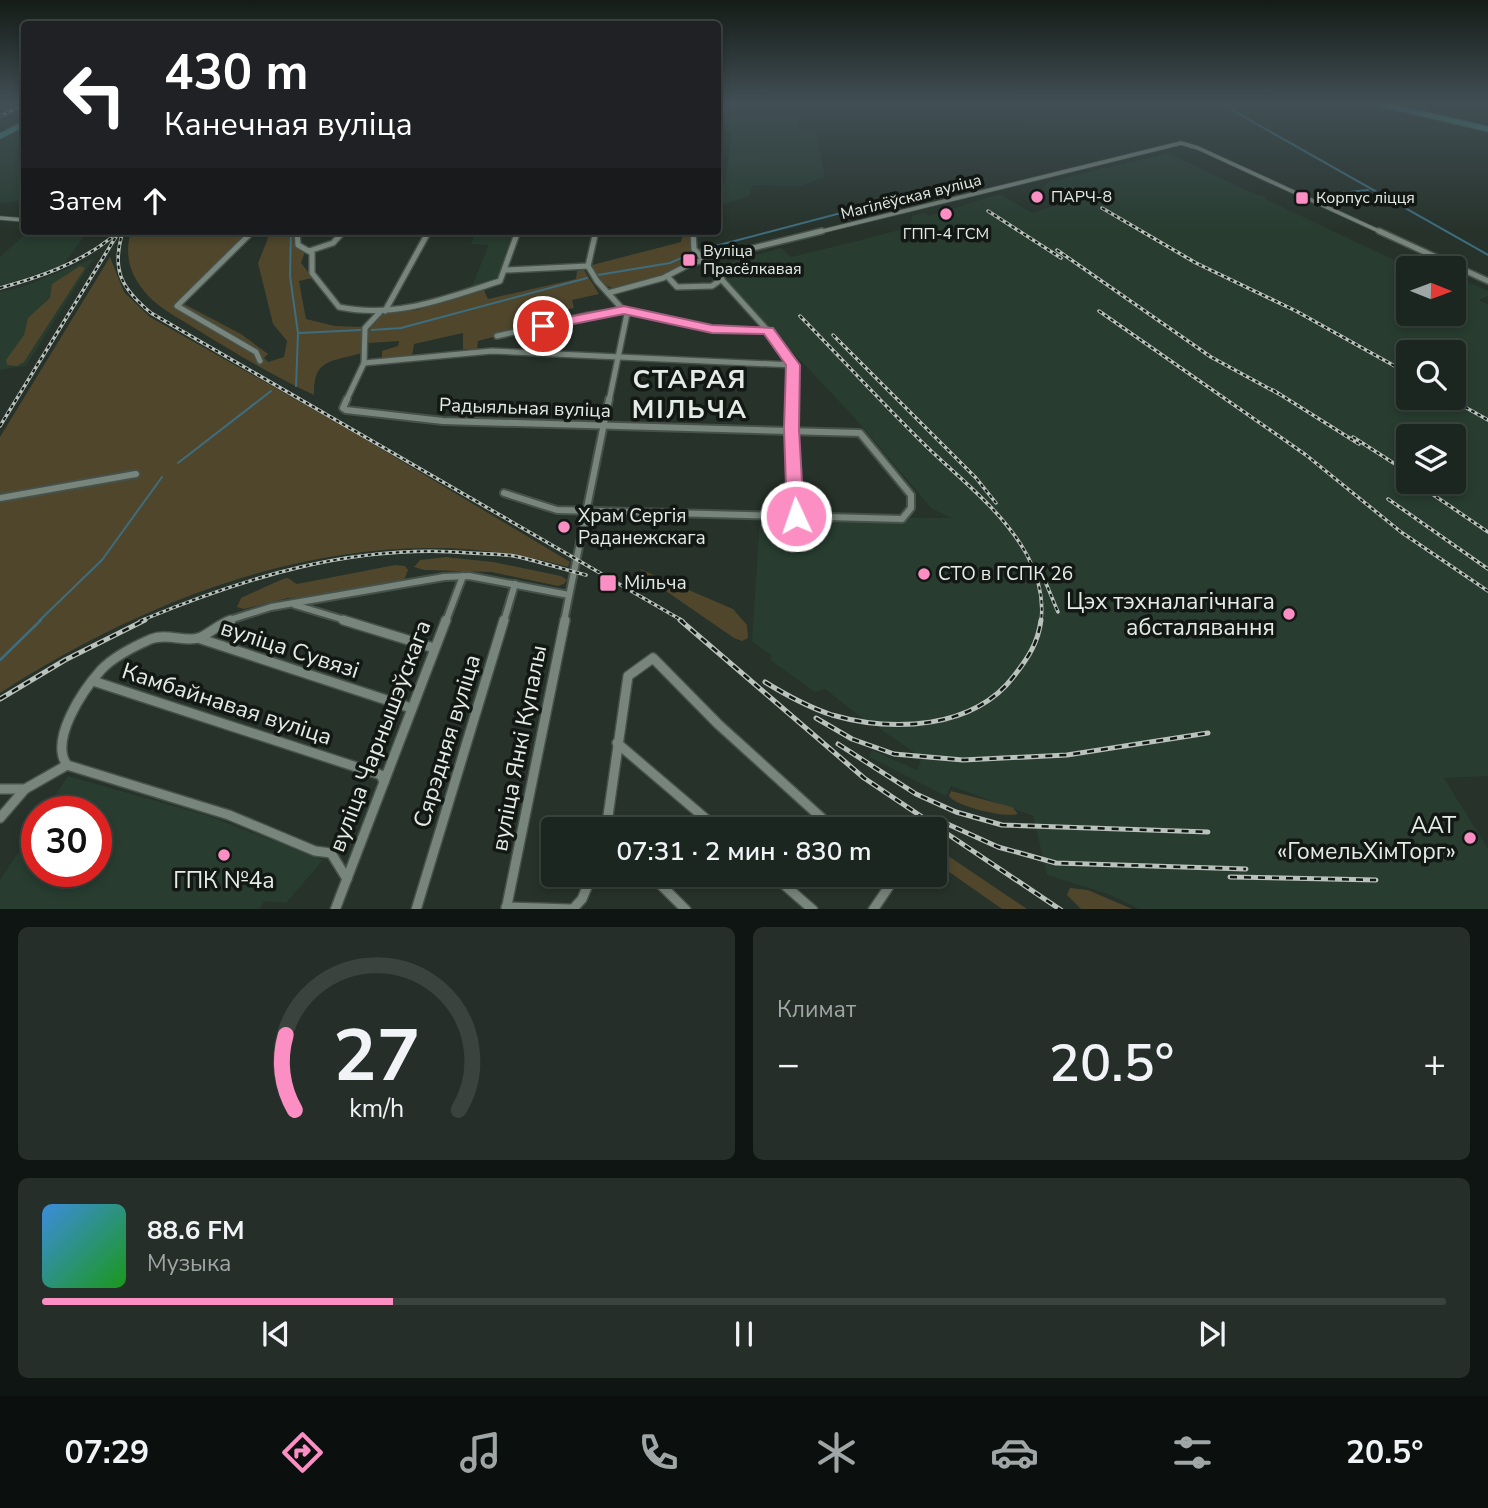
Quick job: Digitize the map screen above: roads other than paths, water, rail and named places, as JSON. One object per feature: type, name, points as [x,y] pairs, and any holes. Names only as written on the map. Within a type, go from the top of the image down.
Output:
[{"type":"street","name":"Магілёўская вуліца","points":[[608,293],[667,276],[685,266],[706,260],[1169,146]]},
{"type":"street","name":"Магілёўская вуліца","points":[[1191,146],[1488,281]]},
{"type":"street","points":[[0,218],[21,220]]},
{"type":"street","points":[[249,235],[177,306],[256,352],[260,361]]},
{"type":"street","points":[[297,235],[298,245],[309,251],[332,243],[340,235]]},
{"type":"street","name":"Радыяльная вуліца","points":[[427,235],[382,311],[365,328],[364,363],[343,408],[403,420],[860,433],[911,495],[911,508],[902,519],[796,516]]},
{"type":"street","points":[[309,251],[312,273],[339,307],[382,311],[417,308],[500,281],[517,235]]},
{"type":"street","points":[[588,267],[595,235]]},
{"type":"street","points":[[504,493],[557,510],[796,516],[791,429],[793,365],[768,331],[694,249],[693,235]]},
{"type":"street","points":[[506,270],[588,267]]},
{"type":"street","points":[[588,267],[624,310]]},
{"type":"street","points":[[667,276],[677,287],[712,286],[722,279]]},
{"type":"street","points":[[497,336],[589,315],[624,310],[712,329],[768,331]]},
{"type":"street","name":"вуліца Янкі Купалы","points":[[506,908],[603,426],[627,321],[624,310]]},
{"type":"street","points":[[364,363],[492,351],[793,365]]},
{"type":"street","points":[[0,498],[136,474]]},
{"type":"street","points":[[294,605],[444,577],[463,576],[569,595]]},
{"type":"street","name":"вуліца Чарнышэўскага","points":[[335,909],[463,576]]},
{"type":"street","name":"Сярэдняя вуліца","points":[[416,909],[515,584]]},
{"type":"street","points":[[347,879],[331,853],[315,851],[229,815],[67,765],[62,758],[60,745],[67,721],[102,670],[118,657],[149,640],[175,635],[198,638],[218,624],[286,603],[434,648]]},
{"type":"street","name":"вуліца Сувязі","points":[[198,638],[411,708]]},
{"type":"street","points":[[608,817],[628,676],[653,658],[718,724],[821,817]]},
{"type":"street","name":"Камбайнавая вуліца","points":[[93,681],[381,775],[384,782]]},
{"type":"street","points":[[617,743],[704,817]]},
{"type":"street","points":[[0,818],[25,789],[67,765]]},
{"type":"street","points":[[0,789],[25,789]]},
{"type":"street","points":[[506,908],[572,909],[582,899],[587,887]]},
{"type":"street","points":[[663,887],[686,909]]},
{"type":"street","points":[[787,887],[813,909]]},
{"type":"street","points":[[873,909],[886,887]]},
{"type":"waterway","points":[[1296,146],[1488,255]]},
{"type":"waterway","points":[[1331,194],[1368,190]]},
{"type":"waterway","points":[[700,250],[860,208],[890,196],[906,193]]},
{"type":"waterway","points":[[291,235],[290,276],[298,333],[296,386]]},
{"type":"waterway","points":[[598,275],[670,263],[690,254]]},
{"type":"waterway","points":[[372,330],[401,328],[587,278]]},
{"type":"waterway","points":[[299,333],[361,330]]},
{"type":"waterway","points":[[178,463],[271,391]]},
{"type":"waterway","points":[[39,621],[102,560],[162,477]]},
{"type":"waterway","points":[[0,660],[41,620]]},
{"type":"railway","points":[[1102,208],[1196,263],[1296,311],[1396,367]]},
{"type":"railway","points":[[988,211],[1061,258]]},
{"type":"railway","points":[[0,426],[117,235]]},
{"type":"railway","points":[[122,235],[118,257],[121,277],[132,295],[151,313],[683,621]]},
{"type":"railway","points":[[0,288],[58,269],[111,238]]},
{"type":"railway","points":[[1057,250],[1211,357],[1279,394]]},
{"type":"railway","points":[[1099,311],[1306,455],[1401,532],[1488,591]]},
{"type":"railway","points":[[800,316],[1006,524],[1027,555],[1034,571],[1041,596],[1041,621]]},
{"type":"railway","points":[[833,335],[976,478],[996,503]]},
{"type":"railway","points":[[1273,390],[1359,444]]},
{"type":"railway","points":[[1466,408],[1488,420]]},
{"type":"railway","points":[[1353,437],[1396,465]]},
{"type":"railway","points":[[1432,494],[1488,532]]},
{"type":"railway","points":[[1388,499],[1488,569]]},
{"type":"railway","points":[[140,621],[220,590],[261,578],[302,567],[385,553],[428,551],[509,555],[586,575]]},
{"type":"railway","points":[[1045,581],[1058,612]]},
{"type":"railway","points":[[0,699],[65,660],[145,620]]},
{"type":"railway","points":[[680,620],[864,778],[1060,909]]},
{"type":"railway","points":[[765,682],[814,708],[855,720],[905,724],[954,717],[997,694],[1014,676],[1035,643],[1041,620]]},
{"type":"railway","points":[[816,718],[852,739],[894,754],[963,760],[1067,755],[1208,733]]},
{"type":"railway","points":[[838,744],[916,794],[956,812],[1002,825],[1208,832]]},
{"type":"railway","points":[[947,824],[998,847],[1056,863],[1246,869]]},
{"type":"railway","points":[[1230,877],[1376,880]]},
{"type":"place","name":"ПАРЧ-8","points":[[1037,197]]},
{"type":"place","name":"Корпус ліцця","points":[[1302,198]]},
{"type":"place","name":"ГПП-4 ГСМ","points":[[946,214]]},
{"type":"place","name":"Вуліца Прасёлкавая","points":[[689,260]]},
{"type":"place","name":"Храм Сергія Раданежскага","points":[[564,527]]},
{"type":"place","name":"СТО в ГСПК 26","points":[[924,574]]},
{"type":"place","name":"Мільча","points":[[608,583]]},
{"type":"place","name":"Цэх тэхналагічнага абсталявання","points":[[1289,614]]},
{"type":"place","name":"ААТ «ГомельХімТорг»","points":[[1470,838]]},
{"type":"place","name":"ГПК №4а","points":[[224,855]]},
{"type":"district","name":"СТАРАЯ МІЛЬЧА","points":[[690,394]]}]
